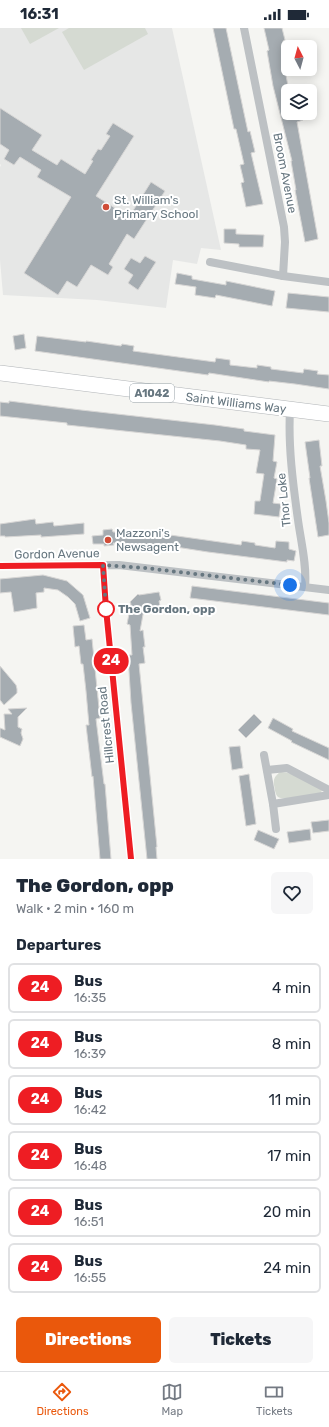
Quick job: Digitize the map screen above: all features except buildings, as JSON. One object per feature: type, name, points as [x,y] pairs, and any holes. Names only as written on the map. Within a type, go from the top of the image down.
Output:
[{"type":"highway","name":"Saint Williams Way","points":[[0,373],[329,414]]},
{"type":"street","name":"Broom Avenue","points":[[244,28],[284,227],[285,242],[283,276]]},
{"type":"street","points":[[210,262],[283,276],[329,282]]},
{"type":"street","name":"Thor Loke","points":[[290,410],[289,433],[306,575],[305,587]]},
{"type":"street","name":"Gordon Avenue","points":[[0,566],[103,565],[329,590]]},
{"type":"street","name":"Hillcrest Road","points":[[103,565],[131,859]]},
{"type":"street","points":[[264,754],[276,829]]},
{"type":"street","points":[[267,770],[287,768],[329,790]]},
{"type":"street","points":[[273,804],[329,795]]},
{"type":"shaded area","name":"St. William's Primary School","points":[[0,28],[172,28],[221,250],[201,248],[197,264],[173,260],[166,308],[97,300],[3,295],[0,260]]},
{"type":"shaded area","points":[[21,28],[59,28],[30,44]]},
{"type":"shaded area","points":[[69,28],[145,28],[148,34],[84,70],[62,32]]},
{"type":"shaded area","points":[[280,772],[285,772],[301,778],[322,790],[321,793],[292,798],[278,797],[275,791],[274,779]]},
{"type":"bus line","name":"24","points":[[0,566],[103,565],[131,859]]},
{"type":"place","name":"St. William's Primary School","points":[[106,207]]},
{"type":"place","name":"Mazzoni's Newsagent","points":[[108,540]]},
{"type":"place","name":"The Gordon, opp","points":[[106,609]]},
{"type":"route","points":[[106,609],[103,565],[119,565],[290,585]]}]
